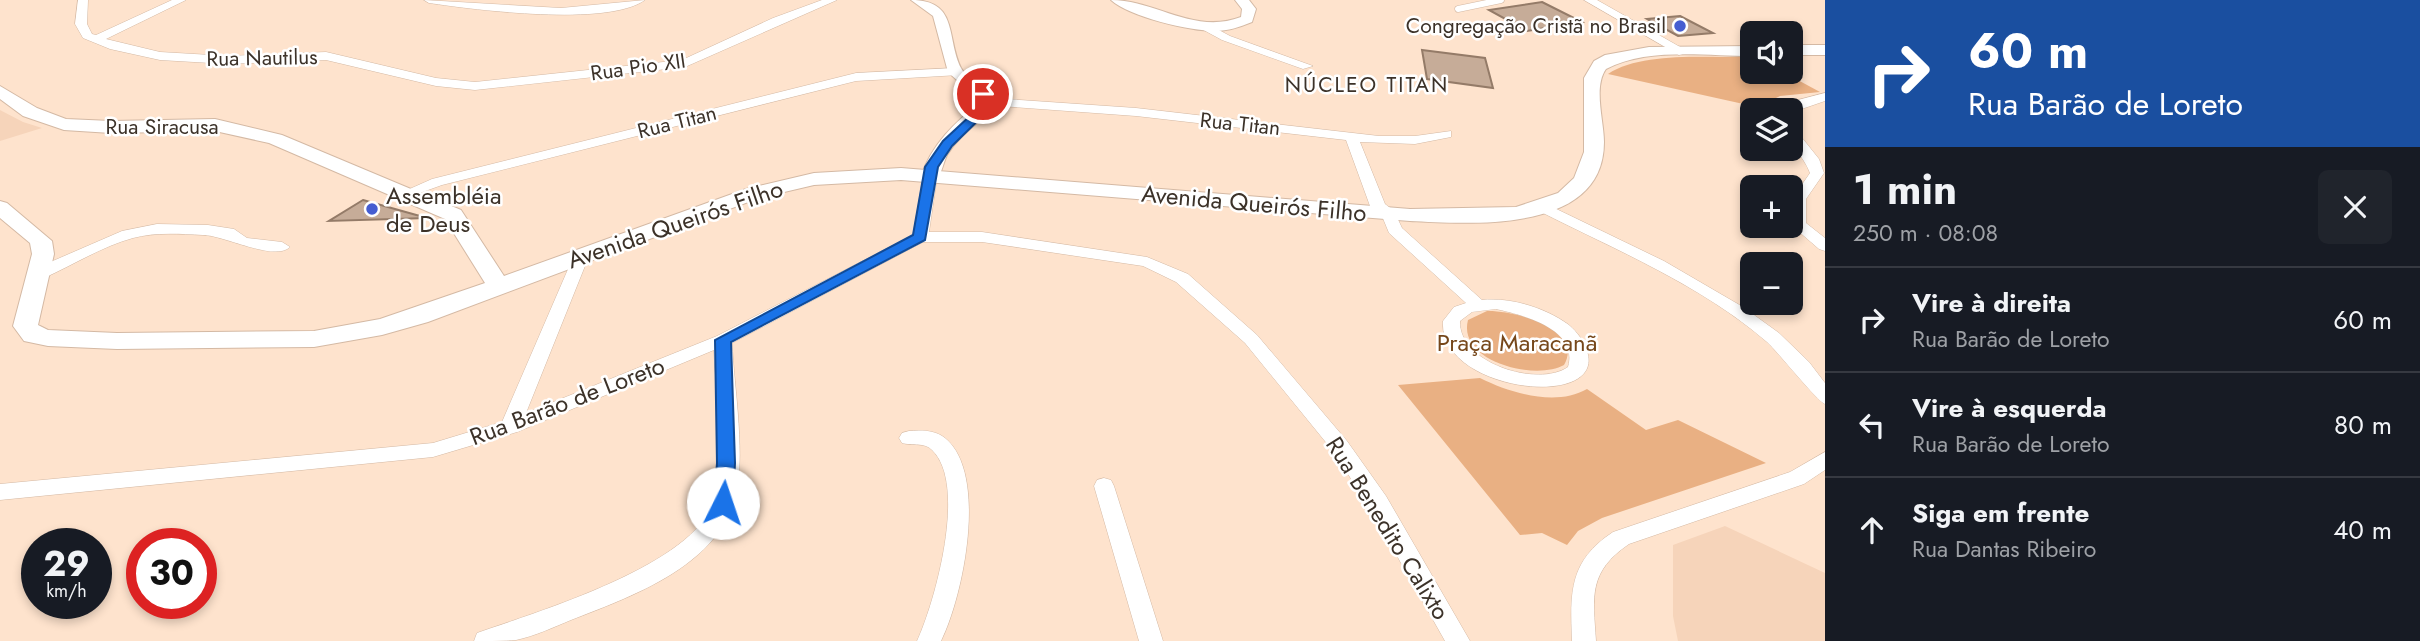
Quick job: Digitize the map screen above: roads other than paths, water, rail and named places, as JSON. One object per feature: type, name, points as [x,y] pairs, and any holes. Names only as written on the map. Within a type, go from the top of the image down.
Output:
[{"type":"main road","points":[[1803,42],[1825,41]]},
{"type":"main road","name":"Avenida Queirós Filho","points":[[1671,50],[1689,44],[1740,43]]},
{"type":"main road","name":"Avenida Queirós Filho","points":[[0,207],[41,241],[43,254],[25,326],[33,335],[117,341],[314,339],[349,334],[419,316],[778,187],[842,176],[930,177],[1389,214],[1477,216],[1545,208],[1558,203],[1574,191],[1593,159],[1593,76],[1597,67],[1608,59],[1671,50],[1740,51]]},
{"type":"main road","points":[[1803,50],[1825,50]]},
{"type":"main road","name":"Rua Siracusa","points":[[0,91],[30,113],[64,124],[92,127],[193,124],[234,127],[275,139],[453,215],[499,286]]},
{"type":"street","points":[[82,0],[81,24],[87,36],[95,40],[181,0]]},
{"type":"street","points":[[429,0],[604,9],[640,0]]},
{"type":"street","name":"Rua Pio XII","points":[[475,86],[685,63],[778,20],[832,0]]},
{"type":"street","points":[[918,0],[939,14],[955,72],[991,102],[947,144],[932,167],[920,237]]},
{"type":"street","points":[[1118,0],[1202,25],[1226,38],[1307,66]]},
{"type":"street","points":[[1202,25],[1231,25],[1247,19],[1248,9],[1242,0]]},
{"type":"street","points":[[1589,0],[1671,50]]},
{"type":"street","name":"Rua Nautilus","points":[[95,40],[136,52],[188,59],[326,56],[436,82],[475,86]]},
{"type":"street","name":"Rua Titan","points":[[403,195],[437,182],[856,77],[955,72]]},
{"type":"street","points":[[1803,103],[1825,97]]},
{"type":"street","name":"Rua Titan","points":[[991,102],[1136,113],[1351,136],[1415,140],[1446,134]]},
{"type":"street","points":[[1351,136],[1378,206],[1389,214],[1395,230],[1478,305],[1516,308],[1555,325],[1578,350],[1580,362],[1575,372],[1563,379],[1545,382],[1523,380],[1481,365],[1454,340],[1450,327],[1453,317],[1463,309],[1478,305]]},
{"type":"street","points":[[1803,148],[1812,159],[1817,173],[1803,193]]},
{"type":"street","points":[[1545,208],[1683,279],[1742,315],[1797,362],[1825,397]]},
{"type":"street","points":[[1803,224],[1825,226]]},
{"type":"street","points":[[1803,228],[1825,246]]},
{"type":"street","points":[[38,274],[128,234],[157,229],[208,230],[234,234],[242,242],[282,247]]},
{"type":"street","name":"Rua Barão de Loreto","points":[[0,492],[433,450],[510,427],[723,340],[920,237]]},
{"type":"street","name":"Rua Benedito Calixto","points":[[920,237],[982,237],[1147,262],[1182,278],[1251,339],[1340,446],[1378,502],[1458,641]]},
{"type":"street","points":[[510,427],[581,256]]},
{"type":"street","points":[[485,641],[640,580],[695,547],[723,503],[726,463],[723,340]]},
{"type":"street","points":[[909,438],[925,438],[939,443],[950,461],[958,487],[951,561],[936,631],[929,641]]},
{"type":"street","points":[[1584,641],[1582,588],[1590,563],[1603,548],[1621,538],[1797,478],[1825,460]]},
{"type":"street","points":[[1104,486],[1153,639]]},
{"type":"lane","points":[[1458,9],[1501,0]]},
{"type":"place","name":"Congregação Cristã no Brasil","points":[[1680,26]]},
{"type":"place","name":"Assembléia de Deus","points":[[372,209]]},
{"type":"district","name":"NÚCLEO TITAN","points":[[1367,85]]},
{"type":"park label","name":"Praça Maracanã","points":[[1517,342]]}]
